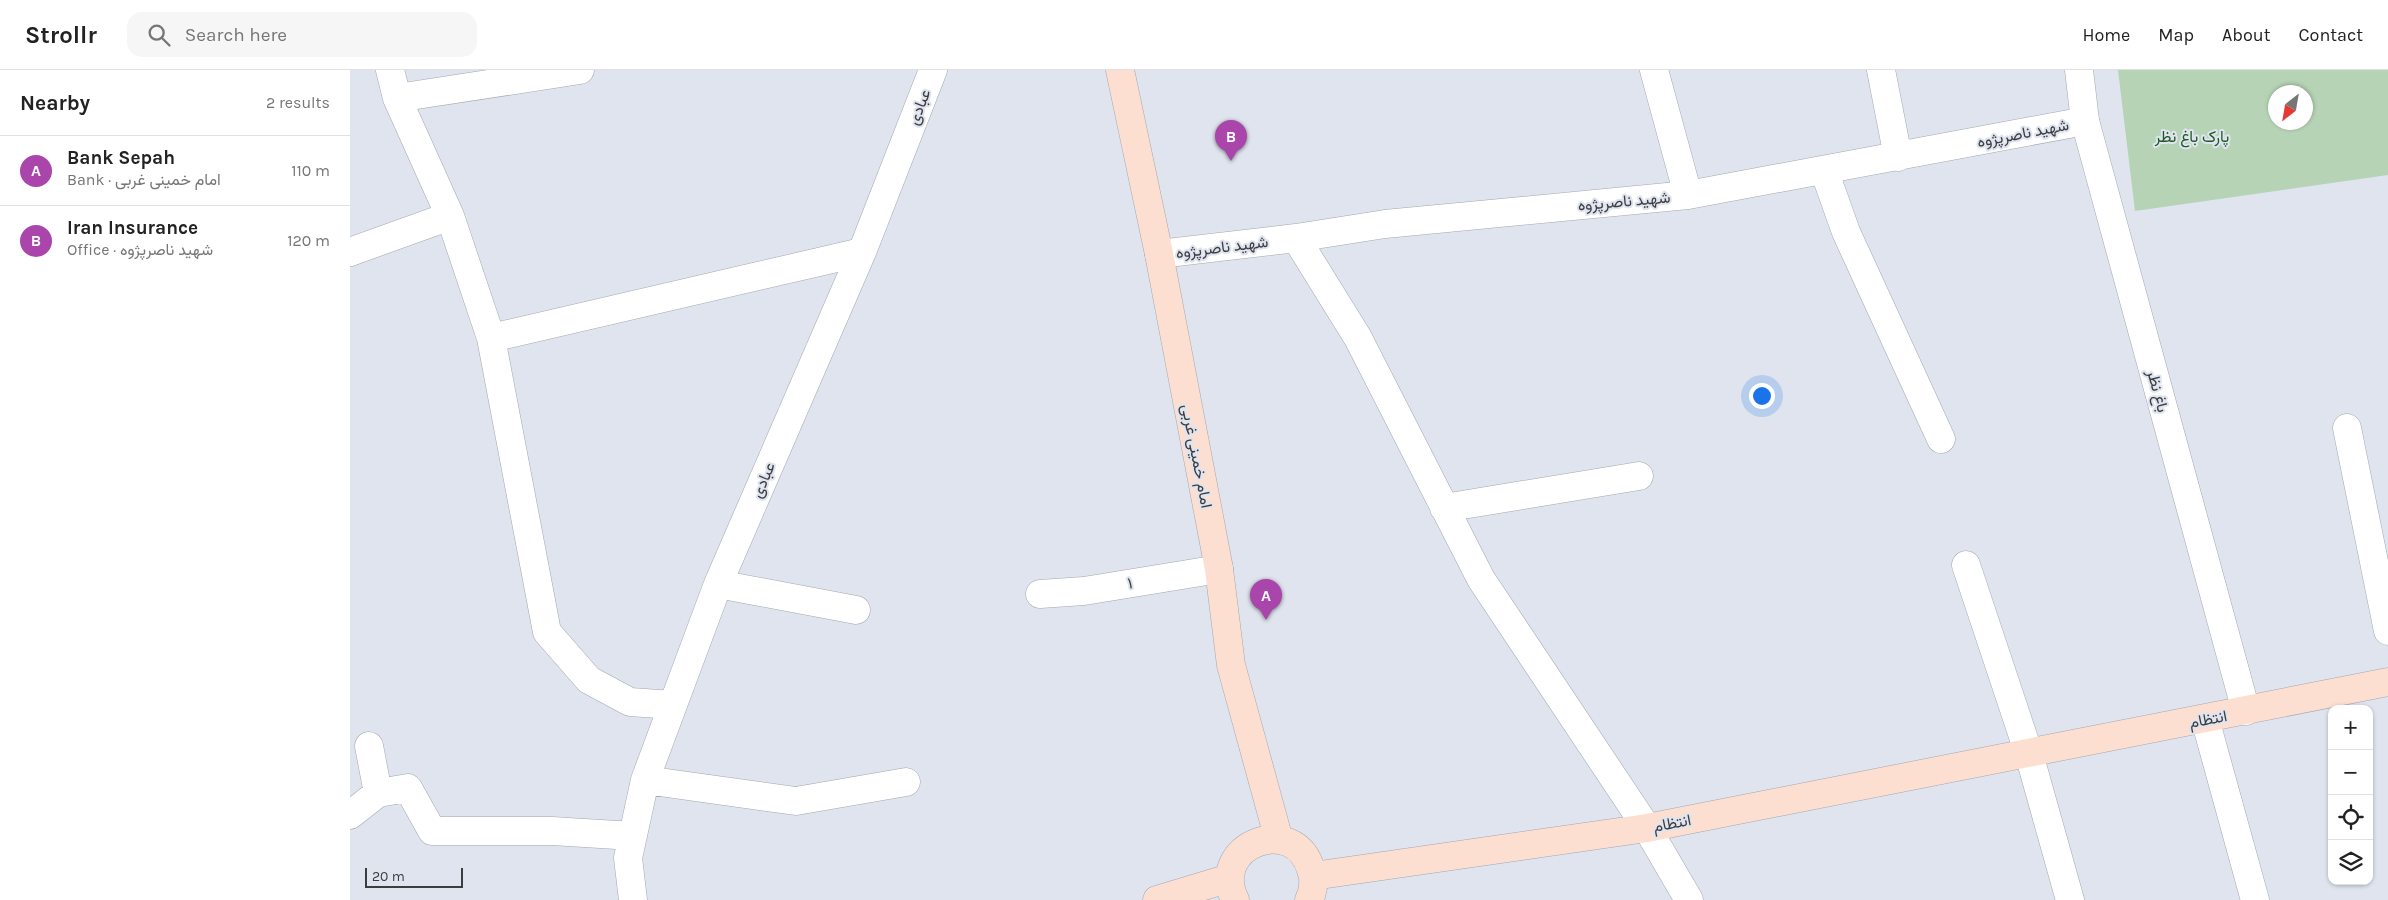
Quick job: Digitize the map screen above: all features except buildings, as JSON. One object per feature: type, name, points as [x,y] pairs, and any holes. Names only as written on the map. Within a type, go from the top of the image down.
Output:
[{"type":"main road","name":"امام خمینی غربی","points":[[1120,70],[1159,254],[1218,569],[1231,665],[1279,840]]},
{"type":"main road","name":"انتظام","points":[[1311,888],[1647,828],[2388,682]]},
{"type":"main road","points":[[1157,900],[1232,889],[1232,866],[1246,848],[1256,842],[1279,840],[1292,844],[1302,852],[1310,863],[1311,888]]},
{"type":"street","points":[[390,70],[397,98],[450,216],[491,338],[547,632],[589,680],[630,702],[673,706]]},
{"type":"street","points":[[397,98],[580,70]]},
{"type":"street","name":"عبادی","points":[[633,900],[628,858],[645,780],[718,584],[862,252],[933,70]]},
{"type":"street","points":[[1654,70],[1688,195]]},
{"type":"street","points":[[1881,70],[1898,157]]},
{"type":"street","name":"باغ نظر","points":[[2079,70],[2085,121],[2246,711]]},
{"type":"street","name":"شهید ناصرپژوه","points":[[1159,254],[1296,238],[1385,224],[1688,195],[2085,121]]},
{"type":"street","points":[[1824,170],[1846,232],[1941,439]]},
{"type":"street","points":[[350,252],[450,216]]},
{"type":"street","points":[[1296,238],[1358,338],[1481,580],[1647,828],[1689,900]]},
{"type":"street","points":[[491,338],[862,252]]},
{"type":"street","points":[[2347,428],[2388,631]]},
{"type":"street","points":[[1444,508],[1639,476]]},
{"type":"street","points":[[1966,565],[2029,754],[2070,900]]},
{"type":"street","name":"۱","points":[[1040,594],[1084,591],[1218,569]]},
{"type":"street","points":[[718,584],[856,610]]},
{"type":"street","points":[[2205,719],[2255,900]]},
{"type":"street","points":[[369,746],[378,793]]},
{"type":"street","points":[[645,780],[796,801],[906,782]]},
{"type":"street","points":[[350,815],[378,793],[408,788],[432,831],[552,831],[633,836]]},
{"type":"green space","name":"پارک باغ نظر","points":[[2118,70],[2388,70],[2388,175],[2135,211]]},
{"type":"place","name":"Iran Insurance","points":[[1231,161]]},
{"type":"place","name":"Bank Sepah","points":[[1266,620]]}]
